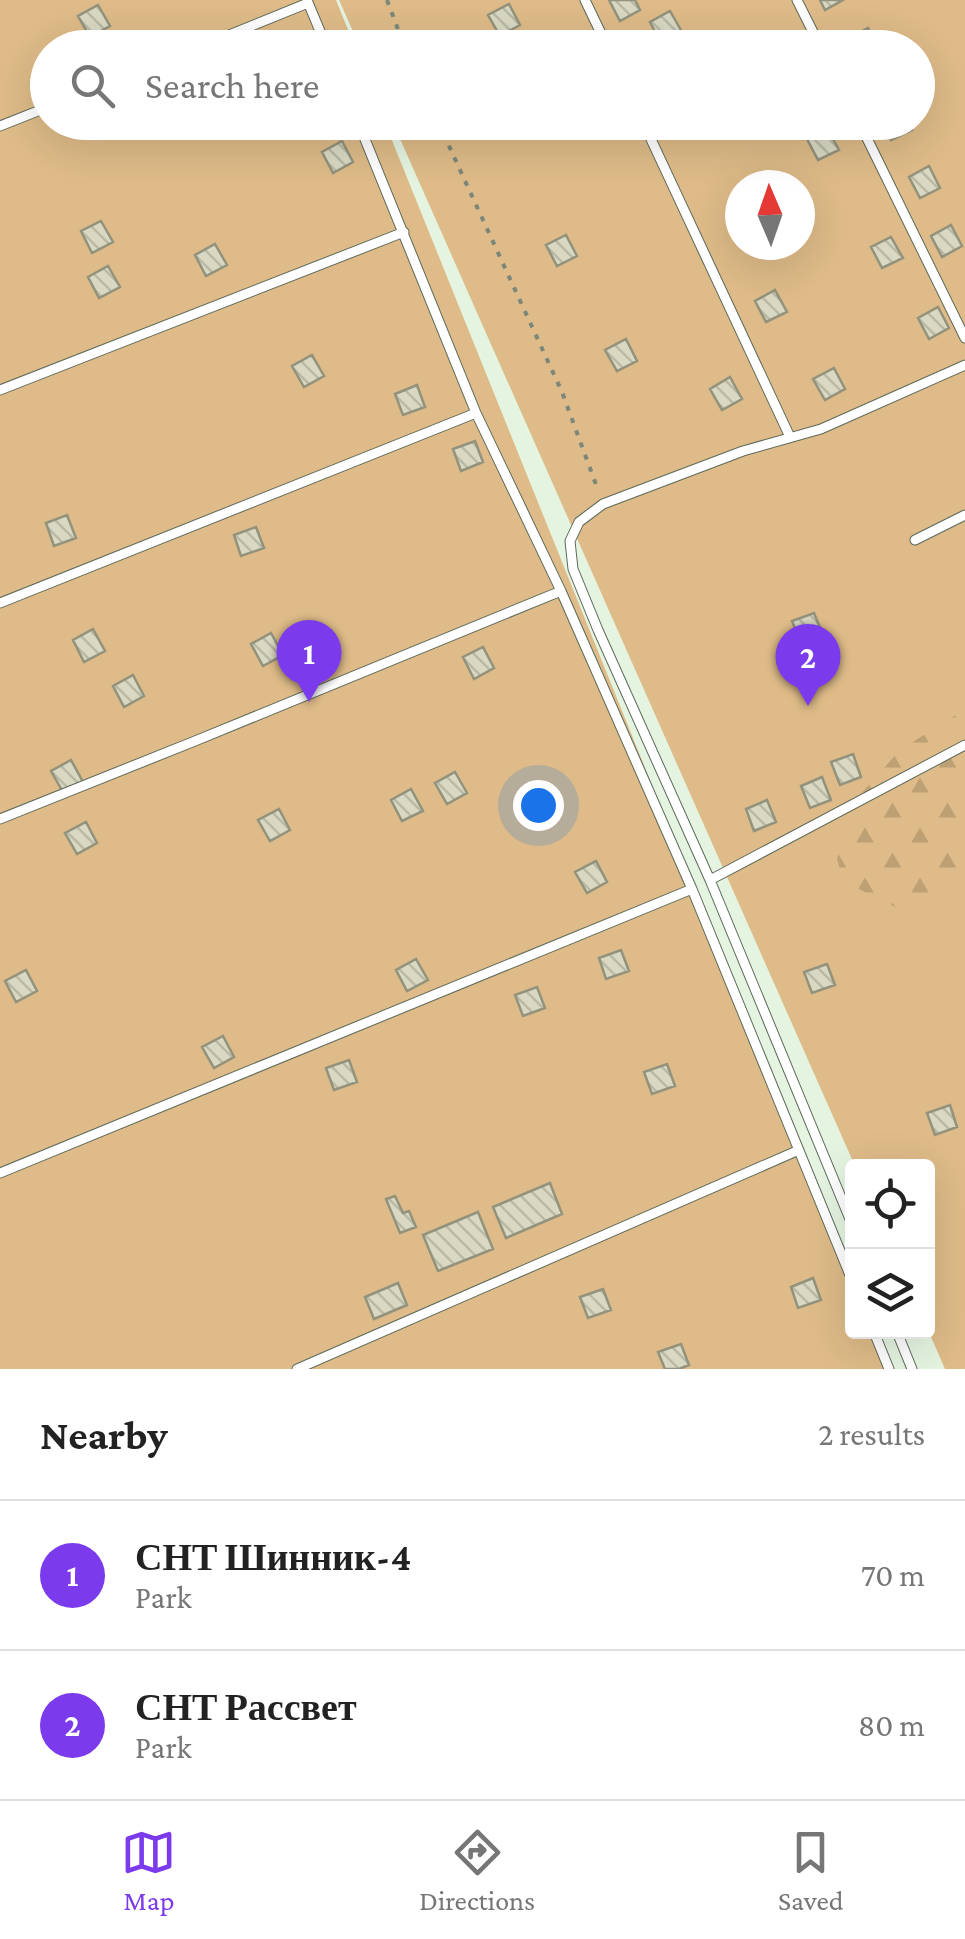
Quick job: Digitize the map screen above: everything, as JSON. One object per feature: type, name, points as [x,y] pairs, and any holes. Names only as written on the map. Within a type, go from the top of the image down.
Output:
[{"type":"lane","points":[[585,0],[599,30]]},
{"type":"lane","points":[[797,0],[812,30]]},
{"type":"lane","points":[[239,30],[307,2],[319,30]]},
{"type":"lane","points":[[0,126],[30,114]]},
{"type":"lane","points":[[366,140],[476,413],[561,591],[692,889],[845,1263]]},
{"type":"lane","points":[[651,140],[790,437]]},
{"type":"lane","points":[[868,140],[965,338]]},
{"type":"lane","points":[[0,390],[404,232]]},
{"type":"lane","points":[[845,1207],[710,880],[598,630],[573,569],[570,541],[579,522],[603,504],[744,451],[821,429],[965,365]]},
{"type":"lane","points":[[0,603],[476,413]]},
{"type":"lane","points":[[916,540],[965,515]]},
{"type":"lane","points":[[0,819],[561,591]]},
{"type":"lane","points":[[710,880],[965,746]]},
{"type":"lane","points":[[0,1172],[692,889]]},
{"type":"lane","points":[[297,1369],[799,1150]]},
{"type":"lane","points":[[877,1339],[889,1369]]},
{"type":"lane","points":[[900,1339],[912,1369]]},
{"type":"path","points":[[387,0],[398,30]]},
{"type":"path","points":[[446,140],[562,392],[603,504]]},
{"type":"green space","points":[[0,0],[336,0],[348,30],[30,30],[30,140],[392,140],[845,1264],[845,1339],[876,1339],[888,1369],[0,1369]]},
{"type":"green space","points":[[339,0],[965,0],[965,1369],[945,1369],[932,1339],[935,1339],[935,1159],[852,1159],[401,140],[935,140],[935,30],[352,30]]},
{"type":"green space","points":[[965,713],[965,898],[901,910],[843,881],[837,859],[859,796],[900,750]]},
{"type":"building","points":[[609,0],[635,0],[640,10],[620,21]]},
{"type":"building","points":[[820,0],[843,0],[825,10]]},
{"type":"building","points":[[509,4],[520,25],[497,30],[488,15]]},
{"type":"building","points":[[98,5],[110,26],[86,30],[78,16]]},
{"type":"building","points":[[670,11],[681,30],[654,30],[650,22]]},
{"type":"building","points":[[808,140],[834,140],[839,150],[818,160]]},
{"type":"building","points":[[342,141],[353,162],[333,173],[322,152]]},
{"type":"building","points":[[929,166],[940,188],[920,198],[909,177]]},
{"type":"building","points":[[101,221],[113,242],[92,253],[81,231]]},
{"type":"building","points":[[951,225],[962,246],[942,257],[931,236]]},
{"type":"building","points":[[566,235],[577,256],[557,266],[546,245]]},
{"type":"building","points":[[891,237],[903,258],[882,268],[871,247]]},
{"type":"building","points":[[215,244],[227,265],[206,276],[195,255]]},
{"type":"building","points":[[108,266],[120,287],[99,298],[88,277]]},
{"type":"building","points":[[775,290],[787,312],[766,322],[755,301]]},
{"type":"building","points":[[938,307],[949,328],[929,339],[918,318]]},
{"type":"building","points":[[626,339],[637,361],[617,371],[605,350]]},
{"type":"building","points":[[312,355],[324,376],[304,387],[292,366]]},
{"type":"building","points":[[834,368],[845,389],[825,400],[813,379]]},
{"type":"building","points":[[730,377],[742,399],[722,410],[710,389]]},
{"type":"building","points":[[417,385],[425,407],[403,415],[395,394]]},
{"type":"building","points":[[475,441],[483,462],[461,471],[453,449]]},
{"type":"building","points":[[67,515],[76,538],[54,546],[46,523]]},
{"type":"building","points":[[256,527],[264,548],[241,556],[234,535]]},
{"type":"building","points":[[814,613],[823,635],[801,643],[792,621]]},
{"type":"building","points":[[93,629],[105,651],[84,662],[73,640]]},
{"type":"building","points":[[271,633],[283,655],[263,666],[251,644]]},
{"type":"building","points":[[483,647],[494,668],[474,679],[463,657]]},
{"type":"building","points":[[133,675],[144,696],[124,707],[113,686]]},
{"type":"building","points":[[853,754],[861,777],[840,785],[831,762]]},
{"type":"building","points":[[71,760],[83,782],[63,792],[51,771]]},
{"type":"building","points":[[455,772],[467,793],[447,804],[435,783]]},
{"type":"building","points":[[822,777],[831,800],[810,808],[801,786]]},
{"type":"building","points":[[411,789],[423,811],[402,821],[391,800]]},
{"type":"building","points":[[767,800],[776,822],[754,831],[746,809]]},
{"type":"building","points":[[279,809],[290,830],[270,841],[258,820]]},
{"type":"building","points":[[86,822],[97,843],[77,854],[65,833]]},
{"type":"building","points":[[596,861],[607,882],[587,893],[575,872]]},
{"type":"building","points":[[621,950],[629,971],[606,979],[599,958]]},
{"type":"building","points":[[416,959],[428,980],[407,991],[396,970]]},
{"type":"building","points":[[827,964],[835,985],[812,993],[804,972]]},
{"type":"building","points":[[26,970],[37,991],[16,1002],[5,981]]},
{"type":"building","points":[[537,987],[545,1008],[523,1016],[515,995]]},
{"type":"building","points":[[223,1036],[234,1057],[214,1068],[202,1047]]},
{"type":"building","points":[[349,1060],[357,1082],[334,1090],[326,1068]]},
{"type":"building","points":[[667,1064],[675,1086],[652,1094],[644,1072]]},
{"type":"building","points":[[950,1105],[957,1127],[935,1135],[927,1113]]},
{"type":"building","points":[[550,1183],[562,1214],[506,1238],[493,1207]]},
{"type":"building","points":[[395,1196],[403,1213],[409,1211],[416,1227],[400,1233],[386,1199]]},
{"type":"building","points":[[478,1212],[493,1249],[438,1271],[423,1235]]},
{"type":"building","points":[[813,1278],[821,1300],[798,1308],[791,1287]]},
{"type":"building","points":[[398,1283],[407,1305],[374,1319],[365,1297]]},
{"type":"building","points":[[603,1289],[611,1310],[588,1318],[580,1297]]},
{"type":"building","points":[[681,1344],[689,1365],[665,1369],[658,1352]]},
{"type":"place","name":"СНТ Шинник-4","points":[[309,702]]},
{"type":"place","name":"СНТ Рассвет","points":[[808,706]]}]
